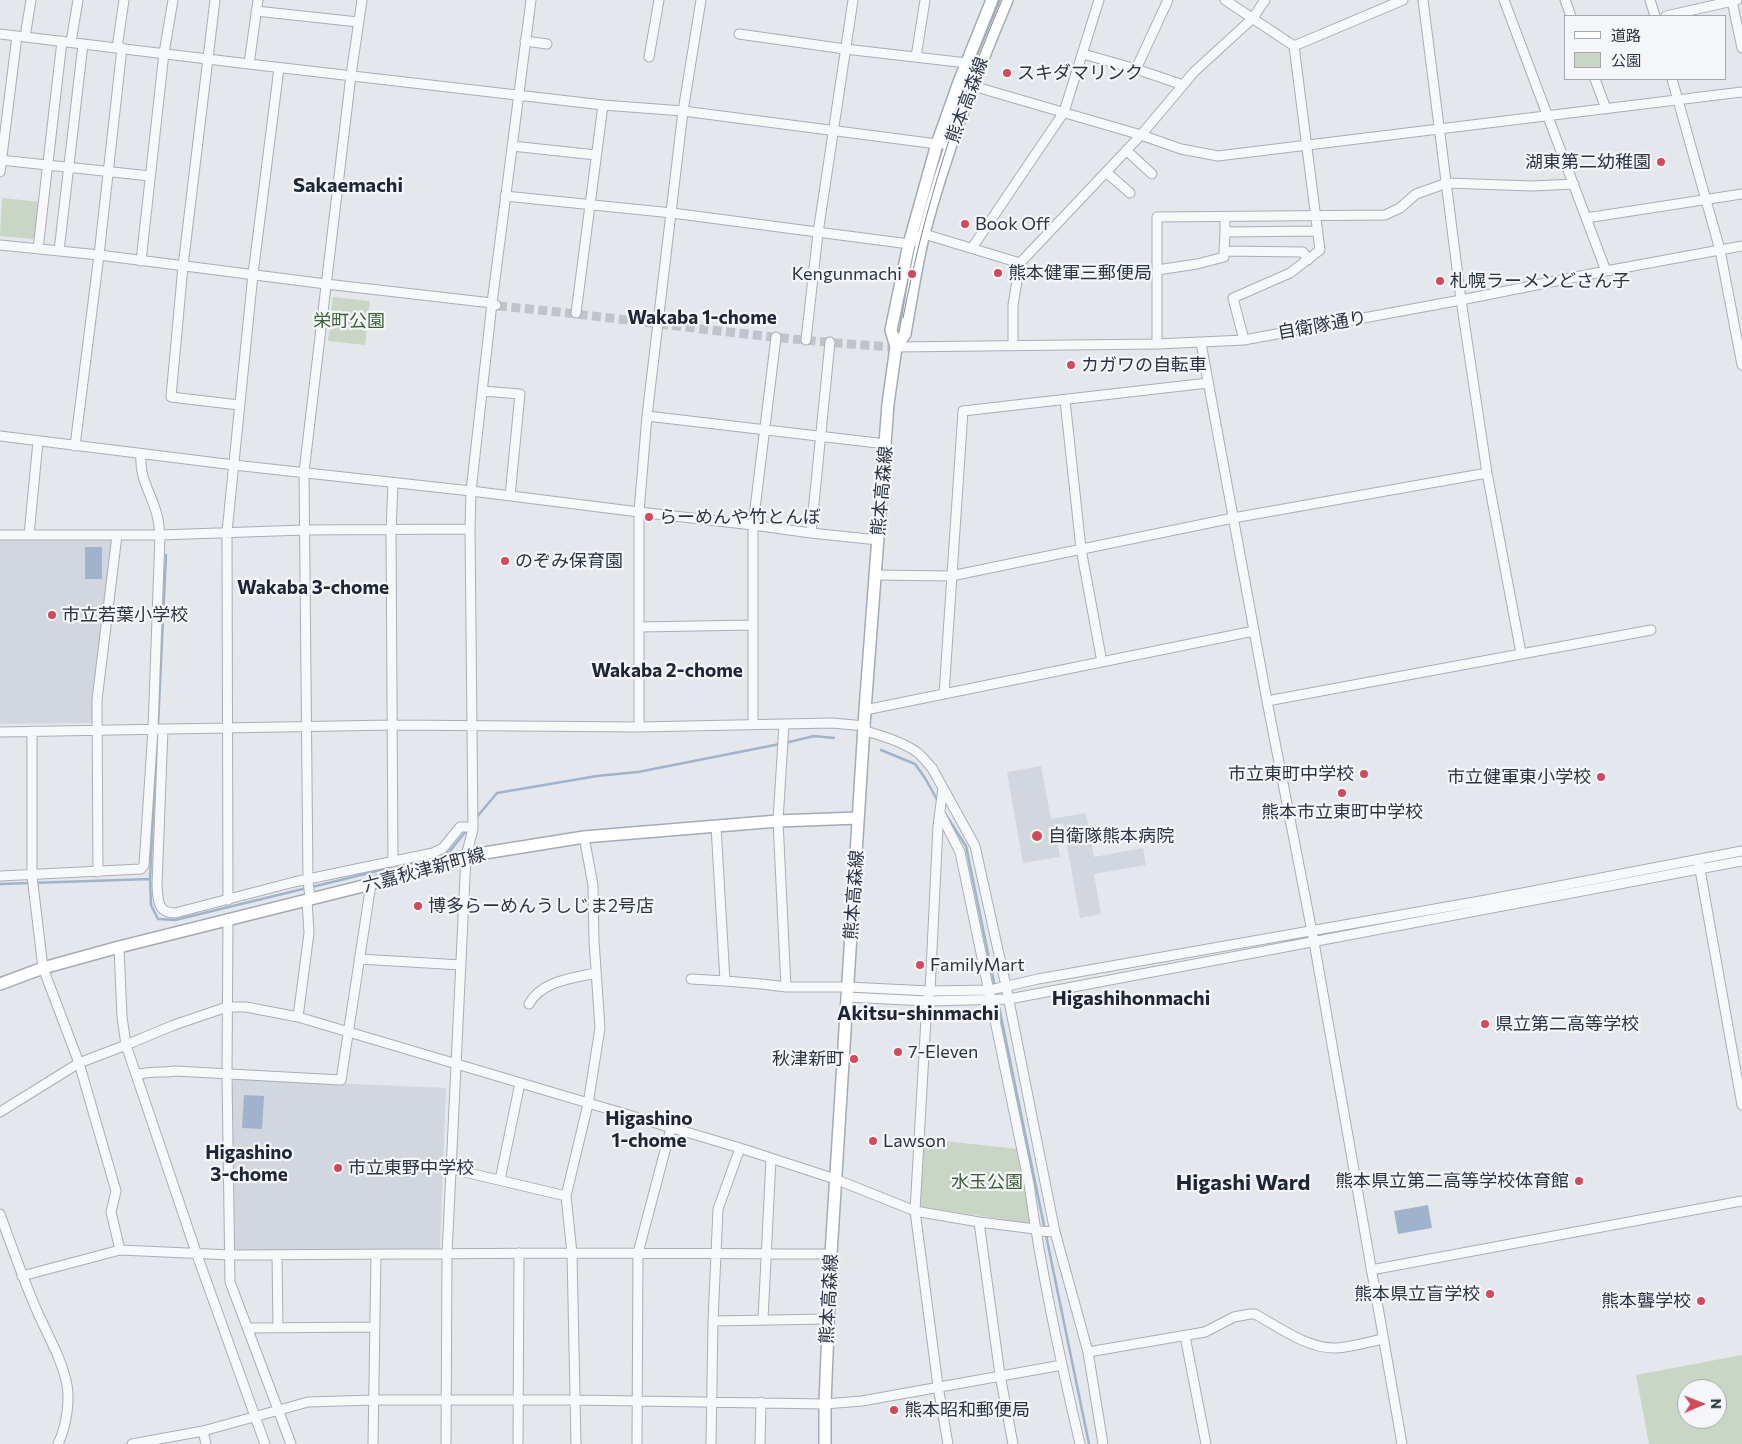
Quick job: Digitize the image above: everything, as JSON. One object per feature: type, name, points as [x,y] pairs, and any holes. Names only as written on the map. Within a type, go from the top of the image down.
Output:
[{"type":"main road","name":"熊本高森線","points":[[825,1444],[831,1254],[858,818],[888,404],[896,346],[891,330],[909,244],[937,144],[959,82],[992,0]]},
{"type":"main road","name":"熊本高森線","points":[[896,346],[904,334],[924,234],[951,144],[971,86],[1006,0]]},
{"type":"main road","name":"六嘉秋津新町線","points":[[1,982],[119,947],[308,897],[371,884],[393,875],[466,856],[584,837],[716,826],[858,818]]},
{"type":"street","points":[[0,172],[21,37],[31,0]]},
{"type":"street","points":[[38,249],[48,165],[67,42],[78,0]]},
{"type":"street","points":[[75,446],[99,255],[124,0]]},
{"type":"street","points":[[141,261],[164,53],[172,0]]},
{"type":"street","points":[[215,0],[182,266],[171,397],[239,405]]},
{"type":"street","points":[[249,64],[258,0]]},
{"type":"street","points":[[298,1017],[309,933],[305,727],[304,472],[351,75],[362,0]]},
{"type":"street","points":[[446,1444],[447,1254],[466,856],[473,827],[470,529],[472,491],[482,391],[495,304],[506,196],[531,0]]},
{"type":"street","points":[[649,56],[659,0]]},
{"type":"street","points":[[639,727],[639,512],[647,416],[683,111],[700,0]]},
{"type":"street","points":[[806,340],[818,233],[853,0]]},
{"type":"street","points":[[916,57],[925,0]]},
{"type":"street","points":[[972,248],[1064,112],[1099,0]]},
{"type":"street","points":[[1136,69],[1168,0]]},
{"type":"street","points":[[1225,0],[1294,46],[1320,250],[1290,274],[1233,298],[1244,340]]},
{"type":"street","points":[[1013,346],[1013,305],[1020,263],[1141,135],[1194,72],[1253,18],[1265,0]]},
{"type":"street","points":[[1294,46],[1403,0]]},
{"type":"street","points":[[1423,0],[1461,300],[1488,473],[1521,653]]},
{"type":"street","points":[[1504,0],[1606,271]]},
{"type":"street","points":[[1565,0],[1572,15]]},
{"type":"street","points":[[1650,0],[1655,15]]},
{"type":"street","points":[[1671,15],[1734,1],[1742,48]]},
{"type":"street","points":[[256,11],[358,22]]},
{"type":"street","points":[[0,34],[603,105],[683,111],[937,144],[951,144]]},
{"type":"street","points":[[739,34],[845,49],[967,63]]},
{"type":"street","points":[[526,41],[547,44]]},
{"type":"street","points":[[59,251],[83,44]]},
{"type":"street","points":[[1083,54],[1183,85]]},
{"type":"street","points":[[228,900],[227,532],[253,274],[279,68]]},
{"type":"street","points":[[1595,80],[1606,109]]},
{"type":"street","points":[[1672,80],[1720,250],[1742,365]]},
{"type":"street","points":[[959,82],[1141,135],[1181,149],[1218,156],[1742,92]]},
{"type":"street","points":[[576,313],[603,105]]},
{"type":"street","points":[[512,146],[596,155]]},
{"type":"street","points":[[1126,150],[1152,174]]},
{"type":"street","points":[[1,160],[150,176]]},
{"type":"street","points":[[1106,172],[1130,193]]},
{"type":"street","points":[[1156,344],[1157,217],[1385,215],[1400,208],[1416,194],[1447,183],[1532,186],[1574,184]]},
{"type":"street","points":[[1586,218],[1742,194]]},
{"type":"street","points":[[506,196],[672,213],[909,244],[924,234],[1020,263]]},
{"type":"street","points":[[1157,270],[1197,264],[1224,257],[1225,217]]},
{"type":"street","points":[[1224,232],[1318,231]]},
{"type":"street","points":[[0,246],[99,255],[495,304]]},
{"type":"street","name":"自衛隊通り","points":[[896,346],[1156,344],[1244,340],[1742,246]]},
{"type":"street","points":[[1224,251],[1303,252],[1308,260]]},
{"type":"street","points":[[753,724],[754,524],[776,337]]},
{"type":"street","points":[[812,534],[830,342]]},
{"type":"street","points":[[1201,343],[1267,701],[1314,942],[1402,1444]]},
{"type":"street","points":[[944,694],[962,410],[1208,383]]},
{"type":"street","points":[[482,391],[520,394],[510,496]]},
{"type":"street","points":[[1065,400],[1081,549],[1102,662]]},
{"type":"street","points":[[647,416],[886,444]]},
{"type":"street","points":[[0,436],[234,465],[754,524],[812,534],[878,540]]},
{"type":"street","points":[[29,535],[38,441]]},
{"type":"street","points":[[0,876],[98,872],[141,868],[144,866],[153,730],[160,536],[157,516],[142,478],[141,454]]},
{"type":"street","points":[[875,575],[951,576],[1233,518],[1488,473]]},
{"type":"street","points":[[393,483],[391,531],[393,862]]},
{"type":"street","points":[[0,535],[160,536],[304,530],[391,531],[470,529]]},
{"type":"street","points":[[98,872],[97,700],[117,535]]},
{"type":"street","points":[[639,627],[753,625]]},
{"type":"street","points":[[1267,701],[1651,630]]},
{"type":"street","points":[[865,710],[1228,638],[1254,631]]},
{"type":"street","points":[[0,732],[393,725],[639,727],[832,723],[865,729],[917,752],[932,768],[943,792],[975,846],[1029,1184],[1088,1352],[1103,1444]]},
{"type":"street","points":[[784,724],[778,822],[786,988]]},
{"type":"street","points":[[163,729],[157,884],[158,900],[162,910],[168,913],[228,900],[294,882],[308,881],[433,853],[443,848],[460,827],[473,827]]},
{"type":"street","points":[[32,731],[32,876],[43,968],[79,1062],[116,1191],[111,1212],[120,1250]]},
{"type":"street","points":[[943,792],[938,826],[930,991],[927,1001],[915,1211],[938,1386],[948,1444]]},
{"type":"street","points":[[940,813],[960,852],[999,993],[1045,1231],[1062,1365],[1080,1444]]},
{"type":"street","points":[[716,826],[725,981]]},
{"type":"street","points":[[576,1444],[572,1253],[566,1196],[588,1104],[600,1028],[592,885],[584,837]]},
{"type":"street","points":[[692,979],[762,984],[786,988],[847,992],[927,1001],[999,993],[1314,942],[1699,864],[1742,851]]},
{"type":"street","points":[[847,992],[930,991],[999,993],[1038,979],[1311,930],[1699,864],[1742,861]]},
{"type":"street","points":[[1699,864],[1742,1105]]},
{"type":"street","points":[[136,1074],[150,1071],[157,1073],[175,1072],[341,1080],[371,884]]},
{"type":"street","points":[[228,919],[227,1075],[230,1282],[291,1444]]},
{"type":"street","points":[[119,947],[122,1017],[126,1045],[197,1255],[265,1444]]},
{"type":"street","points":[[359,959],[461,965]]},
{"type":"street","points":[[529,1004],[534,995],[554,984],[596,973]]},
{"type":"street","points":[[0,1112],[79,1062],[126,1045],[174,1024],[227,1006],[246,1007],[298,1017],[740,1148],[836,1179],[915,1211],[1045,1231]]},
{"type":"street","points":[[500,1180],[520,1083]]},
{"type":"street","points":[[638,1444],[638,1253],[671,1128]]},
{"type":"street","points":[[711,1444],[713,1321],[718,1209],[740,1148]]},
{"type":"street","points":[[763,1319],[771,1158]]},
{"type":"street","points":[[452,1169],[566,1196]]},
{"type":"street","points":[[1371,1270],[1742,1201]]},
{"type":"street","points":[[0,1214],[22,1276],[61,1365],[67,1385],[67,1408],[58,1444]]},
{"type":"street","points":[[979,1222],[1000,1375],[1013,1444]]},
{"type":"street","points":[[22,1276],[120,1250],[197,1255],[831,1254]]},
{"type":"street","points":[[518,1444],[519,1254]]},
{"type":"street","points":[[277,1255],[278,1328]]},
{"type":"street","points":[[373,1444],[376,1255]]},
{"type":"street","points":[[1088,1352],[1205,1332],[1234,1317],[1250,1314],[1255,1314],[1305,1342],[1316,1345],[1337,1348],[1383,1339]]},
{"type":"street","points":[[713,1321],[828,1319]]},
{"type":"street","points":[[248,1328],[375,1327]]},
{"type":"street","points":[[1185,1336],[1206,1444]]},
{"type":"street","points":[[132,1444],[203,1431],[308,1402],[374,1400],[575,1400],[825,1404],[862,1401],[1062,1365]]},
{"type":"street","points":[[760,1444],[761,1402]]},
{"type":"street","points":[[203,1431],[206,1444]]},
{"type":"shaded area","name":"市立若葉小学校","points":[[0,539],[109,539],[113,542],[92,723],[0,724]]},
{"type":"shaded area","name":"自衛隊熊本病院","points":[[1041,766],[1051,819],[1086,813],[1094,857],[1143,848],[1146,865],[1094,874],[1101,914],[1080,918],[1063,823],[1054,825],[1060,857],[1023,863],[1007,772]]},
{"type":"shaded area","name":"市立東野中学校","points":[[235,1079],[446,1088],[440,1247],[436,1250],[237,1251],[235,1248],[232,1082]]},
{"type":"green space","points":[[2,198],[41,202],[37,235],[32,239],[0,236]]},
{"type":"green space","name":"栄町公園","points":[[333,297],[370,301],[365,345],[328,341]]},
{"type":"green space","name":"水玉公園","points":[[927,1139],[1018,1149],[1031,1221],[1027,1223],[922,1207],[920,1202],[924,1144]]},
{"type":"green space","points":[[1742,1355],[1742,1444],[1649,1444],[1636,1375]]},
{"type":"water","points":[[85,547],[102,547],[102,579],[85,579]]},
{"type":"water","points":[[244,1095],[264,1096],[262,1129],[242,1128]]},
{"type":"water","points":[[1428,1205],[1432,1228],[1398,1234],[1394,1211]]},
{"type":"waterway","points":[[158,726],[166,555]]},
{"type":"waterway","points":[[157,732],[150,879],[151,905],[158,919],[175,920],[307,888]]},
{"type":"waterway","points":[[785,743],[814,736],[834,738]]},
{"type":"waterway","points":[[476,818],[497,793],[597,776],[638,772],[780,744]]},
{"type":"waterway","points":[[881,750],[915,764],[939,803]]},
{"type":"waterway","points":[[944,812],[966,846],[997,997]]},
{"type":"waterway","points":[[433,857],[449,852],[467,830]]},
{"type":"waterway","points":[[312,887],[426,859]]},
{"type":"waterway","points":[[0,884],[150,879]]},
{"type":"waterway","points":[[998,1002],[1089,1444]]},
{"type":"tunnel","points":[[498,306],[746,334],[896,347]]},
{"type":"tram line","points":[[903,318],[921,236],[944,156],[971,78],[1002,0]]},
{"type":"place","name":"スキダマリンク","points":[[1007,73]]},
{"type":"place","name":"湖東第二幼稚園","points":[[1661,162]]},
{"type":"place","name":"Book Off","points":[[965,224]]},
{"type":"place","name":"熊本健軍三郵便局","points":[[998,273]]},
{"type":"place","name":"Kengunmachi","points":[[912,274]]},
{"type":"place","name":"札幌ラーメンどさん子","points":[[1440,281]]},
{"type":"place","name":"カガワの自転車","points":[[1071,365]]},
{"type":"place","name":"らーめんや竹とんぼ","points":[[649,517]]},
{"type":"place","name":"のぞみ保育園","points":[[505,561]]},
{"type":"place","name":"市立若葉小学校","points":[[52,615]]},
{"type":"place","name":"市立東町中学校","points":[[1364,774]]},
{"type":"place","name":"市立健軍東小学校","points":[[1601,777]]},
{"type":"place","name":"熊本市立東町中学校","points":[[1342,793]]},
{"type":"place","name":"自衛隊熊本病院","points":[[1037,836]]},
{"type":"place","name":"博多らーめんうしじま2号店","points":[[418,906]]},
{"type":"place","name":"FamilyMart","points":[[920,965]]},
{"type":"place","name":"県立第二高等学校","points":[[1485,1024]]},
{"type":"place","name":"7-Eleven","points":[[898,1052]]},
{"type":"place","name":"秋津新町","points":[[854,1059]]},
{"type":"place","name":"Lawson","points":[[873,1141]]},
{"type":"place","name":"市立東野中学校","points":[[338,1168]]},
{"type":"place","name":"熊本県立第二高等学校体育館","points":[[1579,1181]]},
{"type":"place","name":"熊本県立盲学校","points":[[1490,1294]]},
{"type":"place","name":"熊本聾学校","points":[[1701,1301]]},
{"type":"place","name":"熊本昭和郵便局","points":[[894,1410]]},
{"type":"district","name":"Sakaemachi","points":[[348,185]]},
{"type":"district","name":"Wakaba 1-chome","points":[[702,318]]},
{"type":"district","name":"Wakaba 3-chome","points":[[313,588]]},
{"type":"district","name":"Wakaba 2-chome","points":[[667,671]]},
{"type":"district","name":"Higashihonmachi","points":[[1131,998]]},
{"type":"district","name":"Akitsu-shinmachi","points":[[918,1013]]},
{"type":"district","name":"Higashino 1-chome","points":[[649,1130]]},
{"type":"district","name":"Higashino 3-chome","points":[[249,1164]]},
{"type":"district","name":"Higashi Ward","points":[[1243,1183]]}]
